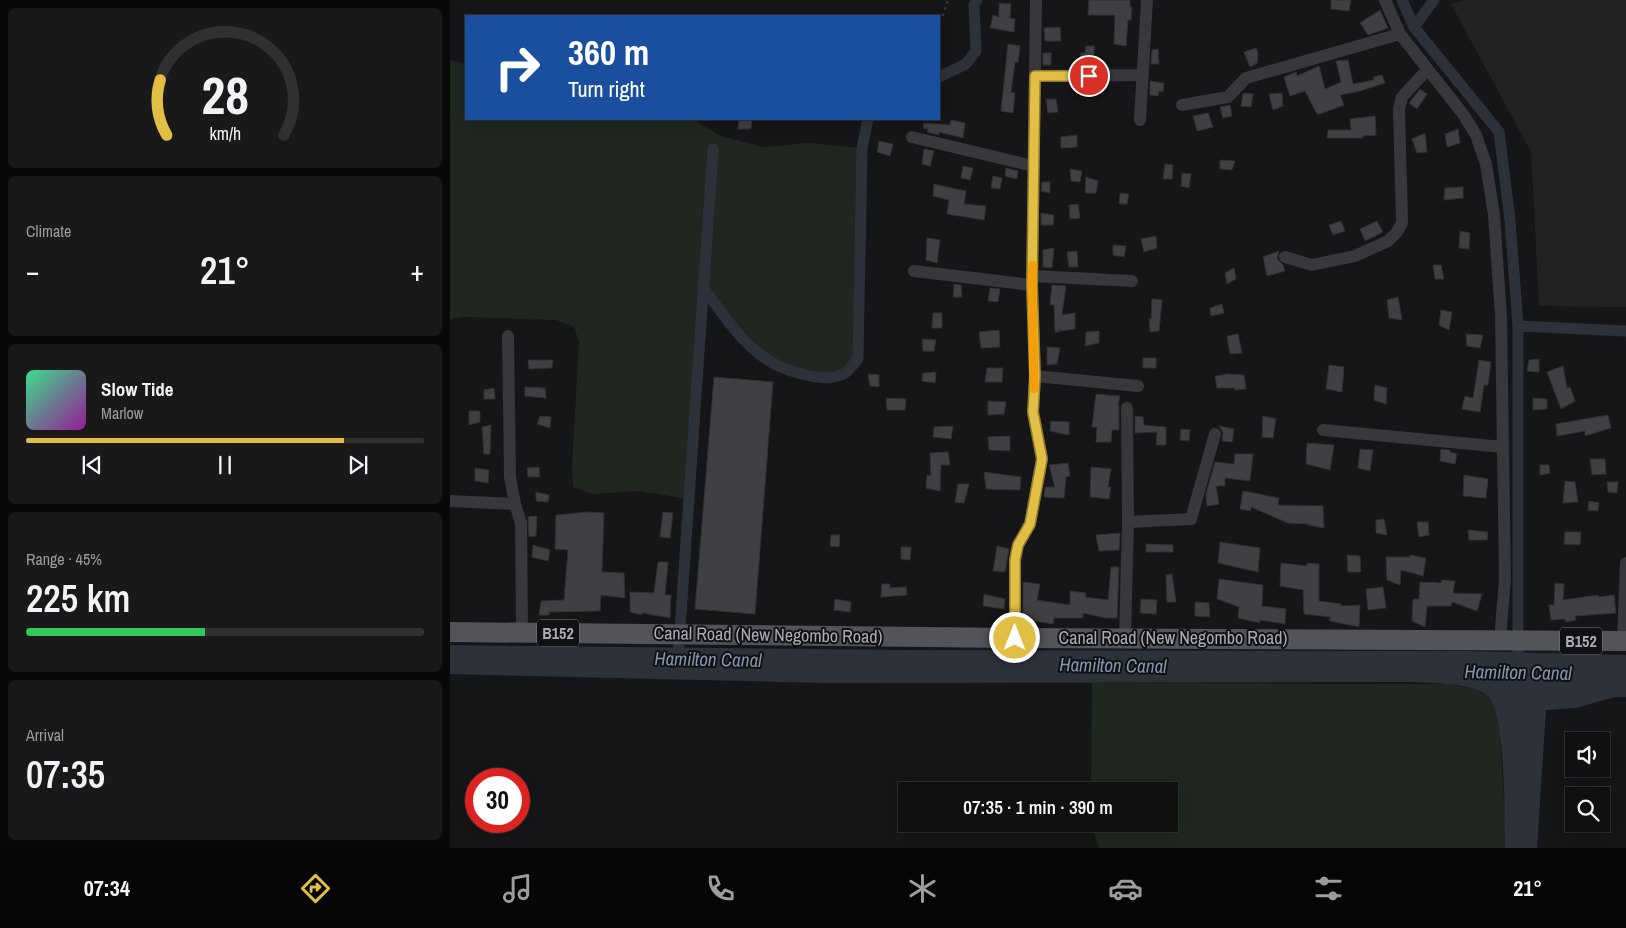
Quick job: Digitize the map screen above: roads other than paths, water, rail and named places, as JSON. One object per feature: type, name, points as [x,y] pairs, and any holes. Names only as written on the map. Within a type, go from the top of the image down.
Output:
[{"type":"main road","name":"Canal Road (New Negombo Road)","points":[[450,632],[1015,638],[1624,641]]},
{"type":"street","points":[[1015,638],[1015,560],[1018,545],[1030,524],[1042,459],[1033,412],[1035,376],[1032,281],[1036,0]]},
{"type":"street","points":[[1140,120],[1147,0]]},
{"type":"street","points":[[1385,0],[1400,34],[1463,114],[1476,135],[1486,164],[1494,215],[1501,316],[1505,579],[1503,640]]},
{"type":"street","points":[[1182,105],[1228,97],[1246,78],[1400,34]]},
{"type":"street","points":[[1286,257],[1312,265],[1355,256],[1388,241],[1397,232],[1402,223],[1399,109],[1402,97],[1428,70]]},
{"type":"street","points":[[1035,76],[1144,75]]},
{"type":"street","points":[[912,138],[1033,166]]},
{"type":"street","points":[[914,271],[1032,281],[1132,281]]},
{"type":"street","points":[[508,336],[510,477],[521,523],[522,633]]},
{"type":"street","points":[[1035,376],[1138,386]]},
{"type":"street","points":[[1125,638],[1128,522],[1127,408]]},
{"type":"street","points":[[1323,430],[1503,448]]},
{"type":"street","points":[[1128,522],[1191,519],[1215,434]]},
{"type":"street","points":[[450,501],[515,504]]},
{"type":"street","points":[[1624,641],[1626,563]]},
{"type":"water","name":"Hamilton Canal","points":[[450,645],[906,650],[1464,651],[1626,655],[1626,697],[1615,697],[1576,708],[1546,710],[1537,848],[1505,848],[1503,768],[1498,724],[1494,707],[1489,697],[1473,688],[1438,683],[1407,682],[827,683],[450,674]]},
{"type":"waterway","points":[[940,77],[966,64],[976,51],[974,5],[977,0]]},
{"type":"waterway","name":"Hamilton Canal","points":[[1402,0],[1414,27],[1499,132],[1510,220],[1518,326],[1518,667]]},
{"type":"waterway","points":[[1414,27],[1434,0]]},
{"type":"waterway","points":[[704,289],[745,341],[769,361],[790,371],[815,377],[837,377],[849,370],[858,359],[862,148],[868,120]]},
{"type":"waterway","name":"Hamilton Canal","points":[[678,658],[713,149]]},
{"type":"waterway","points":[[1518,326],[1626,331]]}]
